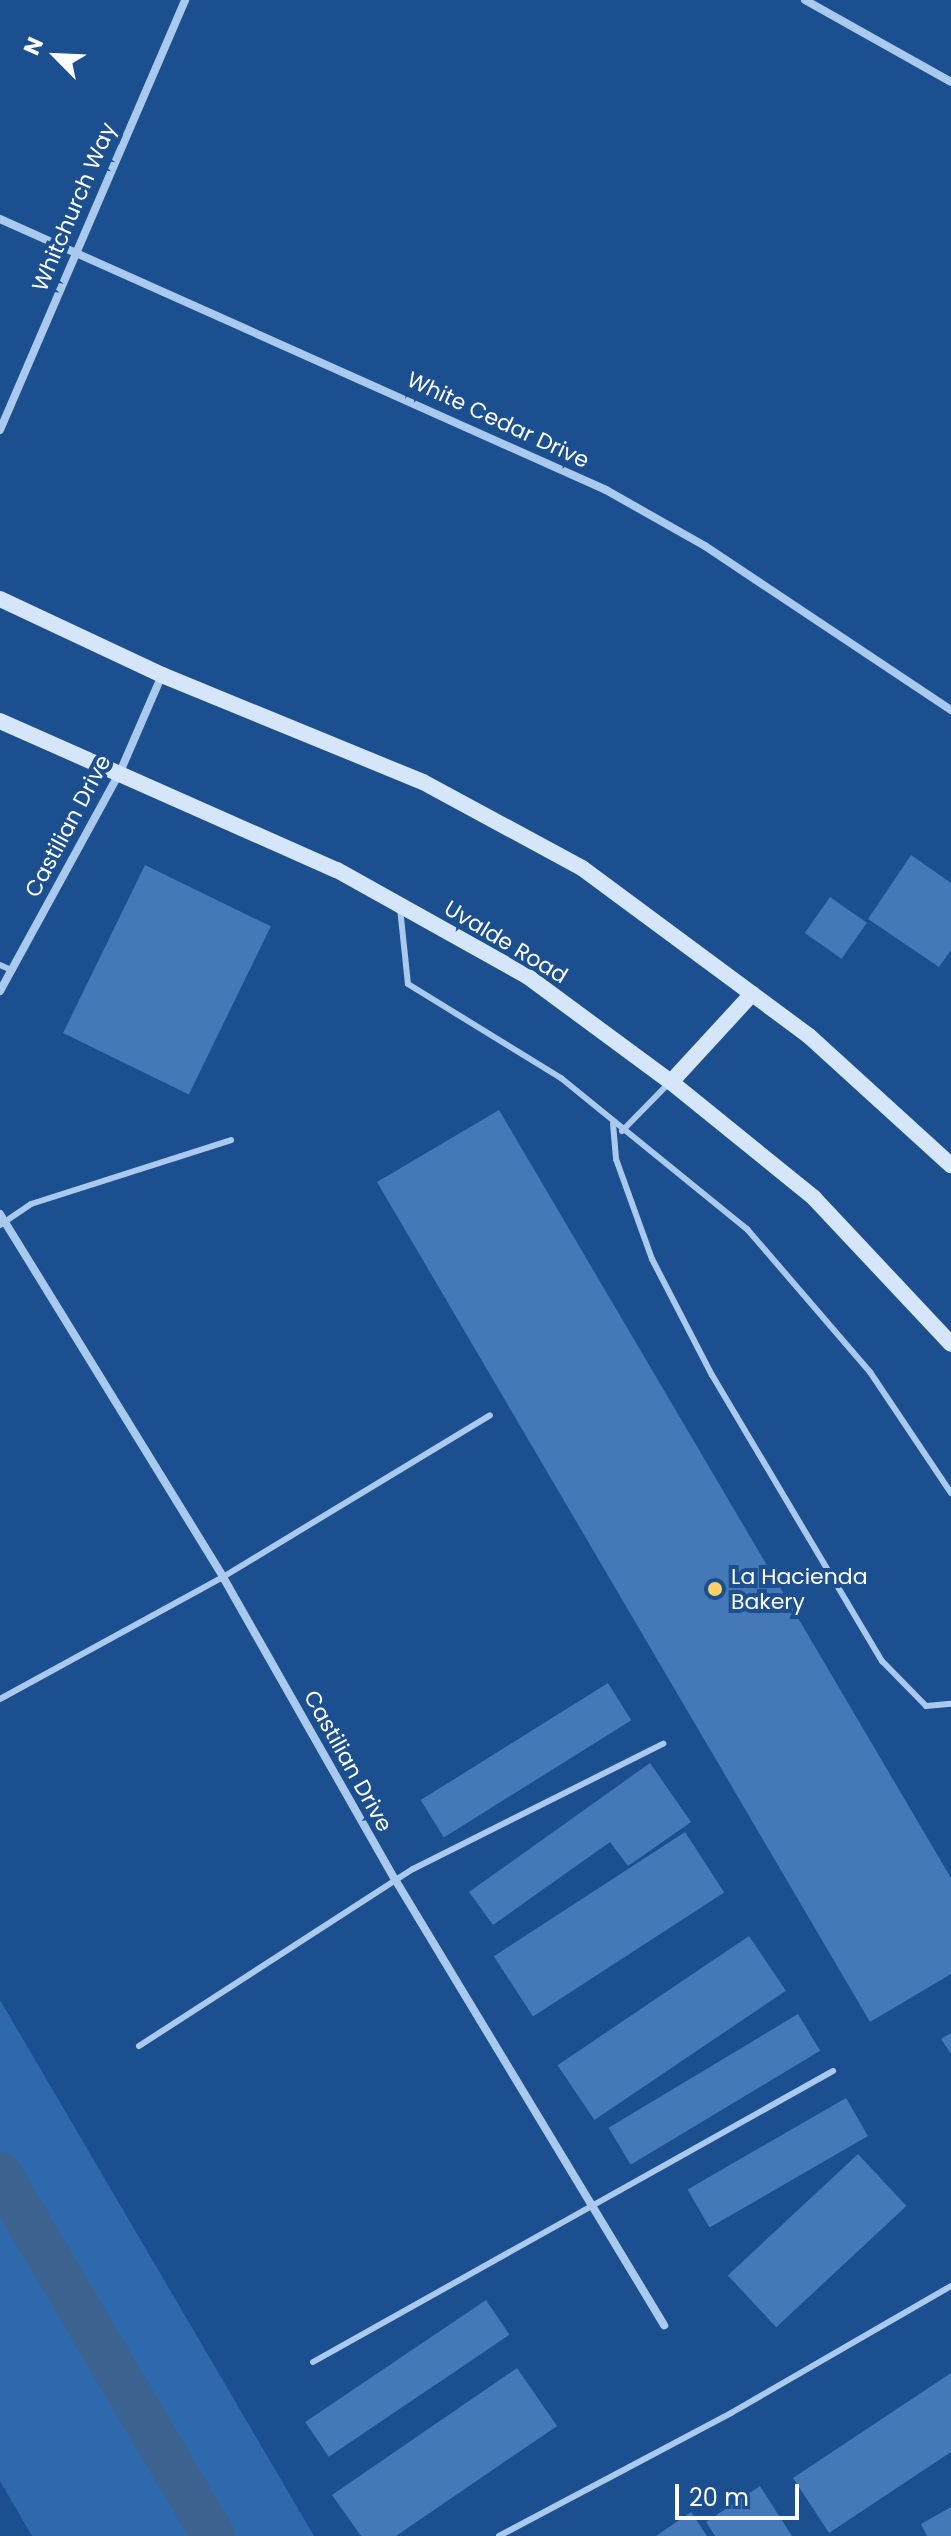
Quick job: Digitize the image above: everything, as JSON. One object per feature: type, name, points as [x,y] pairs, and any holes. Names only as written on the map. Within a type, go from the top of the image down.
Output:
[{"type":"main road","points":[[0,599],[162,675],[423,782],[582,868],[809,1036],[951,1165]]},
{"type":"main road","name":"Uvalde Road","points":[[0,721],[337,870],[527,976],[671,1082],[814,1198],[951,1344]]},
{"type":"main road","points":[[671,1082],[752,994]]},
{"type":"street","name":"Whitchurch Way","points":[[0,430],[72,252],[185,0]]},
{"type":"street","points":[[805,0],[951,82]]},
{"type":"street","name":"White Cedar Drive","points":[[0,219],[606,490],[705,546],[951,710]]},
{"type":"street","name":"Castilian Drive","points":[[0,991],[120,772],[162,675]]},
{"type":"street","name":"Castilian Drive","points":[[1,1220],[223,1577],[396,1881],[664,2325]]},
{"type":"lane","points":[[399,905],[408,984],[561,1078],[612,1123],[747,1229],[870,1372],[951,1493]]},
{"type":"lane","points":[[0,965],[11,970]]},
{"type":"lane","points":[[622,1131],[671,1082]]},
{"type":"lane","points":[[612,1123],[616,1159],[652,1259],[712,1375],[882,1661],[926,1706],[951,1704]]},
{"type":"lane","points":[[1,1220],[31,1204],[231,1140]]},
{"type":"lane","points":[[0,1699],[223,1577],[490,1415]]},
{"type":"lane","points":[[139,2046],[396,1881],[663,1744]]},
{"type":"lane","points":[[313,2362],[833,2071]]},
{"type":"lane","points":[[499,2536],[731,2413],[951,2286]]},
{"type":"shaded area","points":[[0,2000],[314,2536],[32,2536],[0,2481]]},
{"type":"building","points":[[911,855],[951,883],[951,950],[939,967],[868,919]]},
{"type":"building","points":[[145,865],[271,926],[189,1094],[63,1033]]},
{"type":"building","points":[[830,897],[867,923],[842,959],[805,933]]},
{"type":"building","points":[[499,1110],[951,1878],[951,1974],[870,2022],[377,1182]]},
{"type":"building","points":[[608,1683],[631,1720],[444,1837],[421,1800]]},
{"type":"building","points":[[650,1763],[691,1822],[628,1866],[610,1842],[493,1925],[469,1892]]},
{"type":"building","points":[[685,1832],[724,1892],[533,2017],[494,1956]]},
{"type":"building","points":[[749,1936],[786,1991],[594,2120],[557,2065]]},
{"type":"building","points":[[798,2014],[820,2051],[631,2165],[609,2128]]},
{"type":"building","points":[[951,2033],[951,2054],[941,2039]]},
{"type":"building","points":[[846,2098],[868,2136],[710,2228],[688,2190]]},
{"type":"building","points":[[858,2154],[906,2206],[776,2327],[728,2275]]},
{"type":"building","points":[[486,2300],[509,2335],[329,2457],[305,2422]]},
{"type":"building","points":[[517,2368],[557,2426],[396,2536],[361,2536],[332,2495]]},
{"type":"building","points":[[951,2373],[951,2452],[829,2533],[793,2478]]},
{"type":"building","points":[[760,2486],[792,2536],[715,2536],[706,2522]]},
{"type":"building","points":[[951,2507],[951,2536],[927,2536],[921,2524]]},
{"type":"building","points":[[691,2512],[707,2536],[656,2536]]},
{"type":"waterway","points":[[0,2174],[213,2536]]},
{"type":"place","name":"La Hacienda Bakery","points":[[715,1589]]}]
